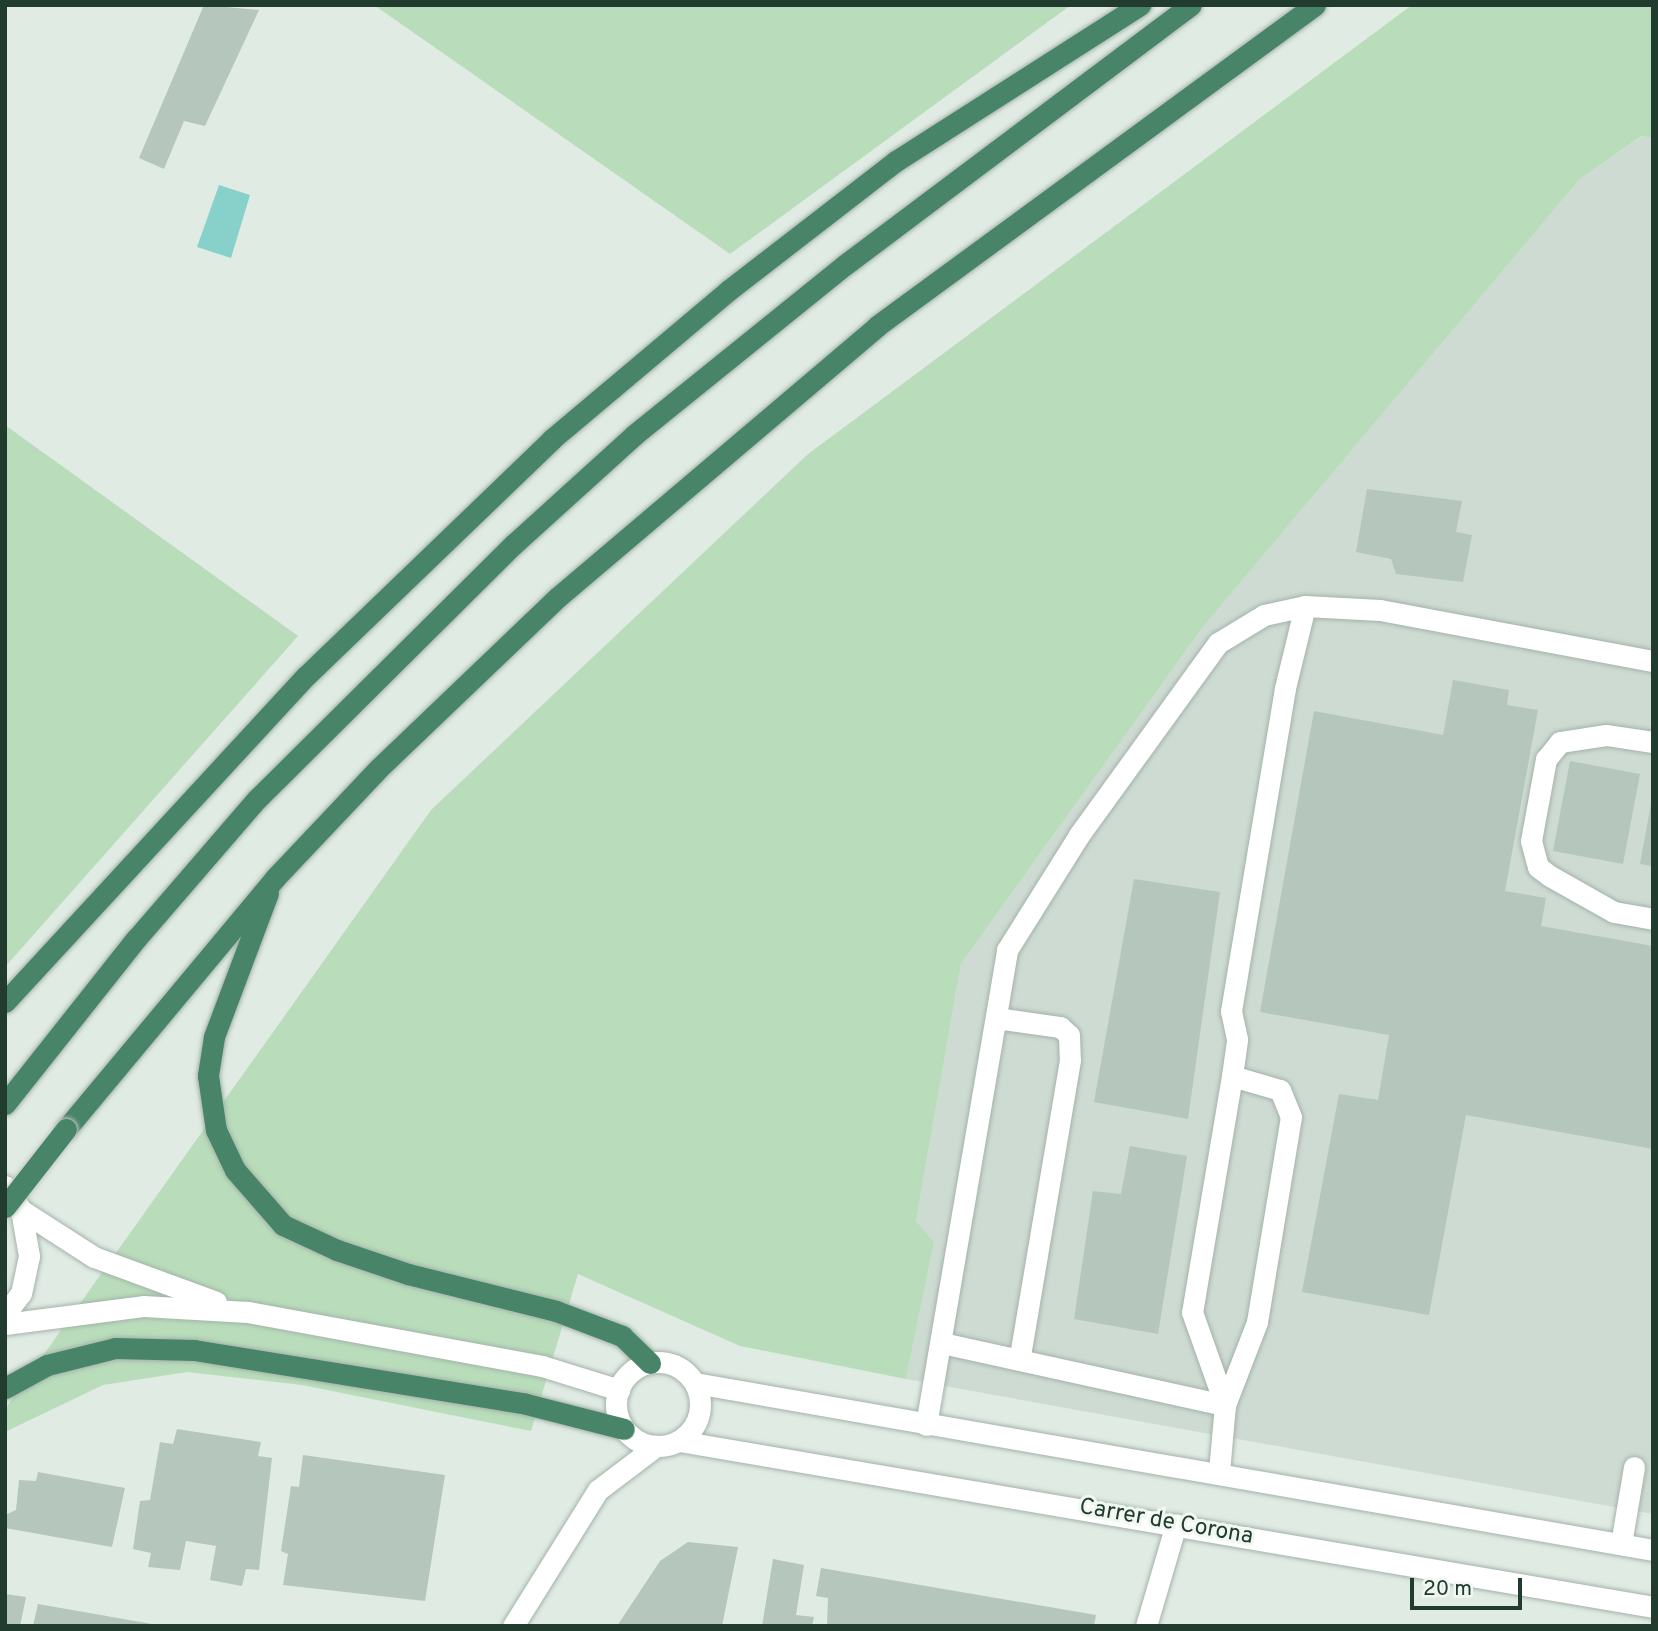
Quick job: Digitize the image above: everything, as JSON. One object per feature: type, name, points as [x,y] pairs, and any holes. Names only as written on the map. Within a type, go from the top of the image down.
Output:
[{"type":"highway","points":[[5,1002],[306,676],[552,439],[729,290],[897,161],[1140,5]]},
{"type":"highway","points":[[10,1098],[257,799],[514,544],[634,435],[835,273],[1191,5]]},
{"type":"highway","points":[[13,1208],[66,1129],[275,878],[467,683],[682,486],[877,326],[1315,5]]},
{"type":"highway","points":[[275,878],[214,1037],[208,1076],[216,1130],[234,1170],[283,1225],[337,1250],[408,1275],[556,1311],[622,1336],[650,1363]]},
{"type":"highway","points":[[5,1388],[47,1365],[115,1348],[194,1350],[527,1404],[624,1429]]},
{"type":"street","points":[[926,1425],[1007,950],[1079,835],[1217,643],[1264,615],[1305,606],[1380,610],[1653,661]]},
{"type":"street","points":[[1224,1405],[1192,1312],[1237,1039],[1231,1011],[1284,688],[1305,606]]},
{"type":"street","points":[[1653,742],[1606,735],[1560,742],[1546,759],[1531,841],[1538,867],[1550,876],[1614,912],[1653,919]]},
{"type":"street","points":[[996,1018],[1060,1027],[1069,1035],[1070,1060],[1019,1360]]},
{"type":"street","points":[[1219,1472],[1224,1405],[1257,1322],[1291,1117],[1280,1090],[1232,1076]]},
{"type":"street","points":[[5,1186],[29,1256],[21,1293],[5,1314]]},
{"type":"street","points":[[13,1208],[94,1257],[248,1312]]},
{"type":"street","points":[[5,1324],[143,1306],[248,1312],[542,1366],[619,1390]]},
{"type":"street","points":[[942,1343],[1224,1405]]},
{"type":"street","points":[[656,1447],[624,1429],[618,1417],[619,1390],[626,1378],[650,1363],[676,1366],[695,1383],[926,1425],[1219,1472],[1653,1550]]},
{"type":"street","points":[[513,1626],[598,1490],[656,1447],[679,1441],[701,1409],[695,1383]]},
{"type":"street","name":"Carrer de Corona","points":[[679,1441],[1653,1607]]},
{"type":"street","points":[[1621,1544],[1634,1467]]},
{"type":"street","points":[[1146,1626],[1175,1524]]},
{"type":"shaded area","points":[[1643,136],[1653,138],[1653,1514],[906,1379],[934,1242],[916,1221],[961,964],[1202,628],[1580,179]]},
{"type":"green space","points":[[374,5],[1071,5],[730,254]]},
{"type":"green space","points":[[1412,5],[1653,5],[1653,138],[1642,136],[1580,179],[1202,628],[961,964],[916,1221],[934,1242],[906,1379],[740,1346],[578,1274],[531,1431],[302,1385],[187,1372],[103,1385],[5,1432],[5,1409],[431,810],[808,454]]},
{"type":"green space","points":[[5,425],[298,636],[5,967]]},
{"type":"water","points":[[219,185],[250,195],[231,258],[197,247]]},
{"type":"building","points":[[204,5],[259,10],[205,126],[184,121],[164,169],[139,158]]},
{"type":"building","points":[[1367,489],[1462,501],[1456,532],[1472,535],[1463,582],[1396,574],[1391,559],[1356,552]]},
{"type":"building","points":[[1453,680],[1509,690],[1507,705],[1538,710],[1505,891],[1546,898],[1541,926],[1653,946],[1653,1149],[1466,1115],[1429,1315],[1302,1292],[1339,1094],[1378,1100],[1389,1035],[1260,1012],[1314,711],[1443,735]]},
{"type":"building","points":[[1570,761],[1640,774],[1623,864],[1553,851]]},
{"type":"building","points":[[1653,804],[1653,866],[1640,864]]},
{"type":"building","points":[[1134,879],[1220,892],[1188,1119],[1094,1102]]},
{"type":"building","points":[[1130,1146],[1187,1156],[1158,1334],[1074,1319],[1093,1191],[1121,1194]]},
{"type":"building","points":[[177,1429],[261,1442],[258,1456],[272,1458],[259,1570],[246,1569],[242,1586],[210,1580],[216,1546],[186,1541],[180,1570],[148,1567],[151,1553],[133,1549],[140,1501],[150,1500],[160,1442],[173,1444]]},
{"type":"building","points":[[303,1455],[445,1475],[425,1601],[283,1585],[288,1554],[281,1551],[291,1486],[299,1487]]},
{"type":"building","points":[[38,1472],[125,1488],[112,1547],[5,1528],[7,1514],[16,1510],[19,1480],[36,1481]]},
{"type":"building","points":[[688,1542],[738,1547],[722,1626],[617,1626],[660,1561]]},
{"type":"building","points":[[773,1559],[804,1565],[796,1615],[814,1617],[812,1626],[762,1626]]},
{"type":"building","points":[[821,1568],[1096,1615],[1094,1626],[827,1626],[828,1598],[816,1596]]},
{"type":"building","points":[[5,1594],[26,1597],[20,1626],[5,1626]]},
{"type":"building","points":[[38,1604],[152,1624],[152,1626],[33,1626]]}]
